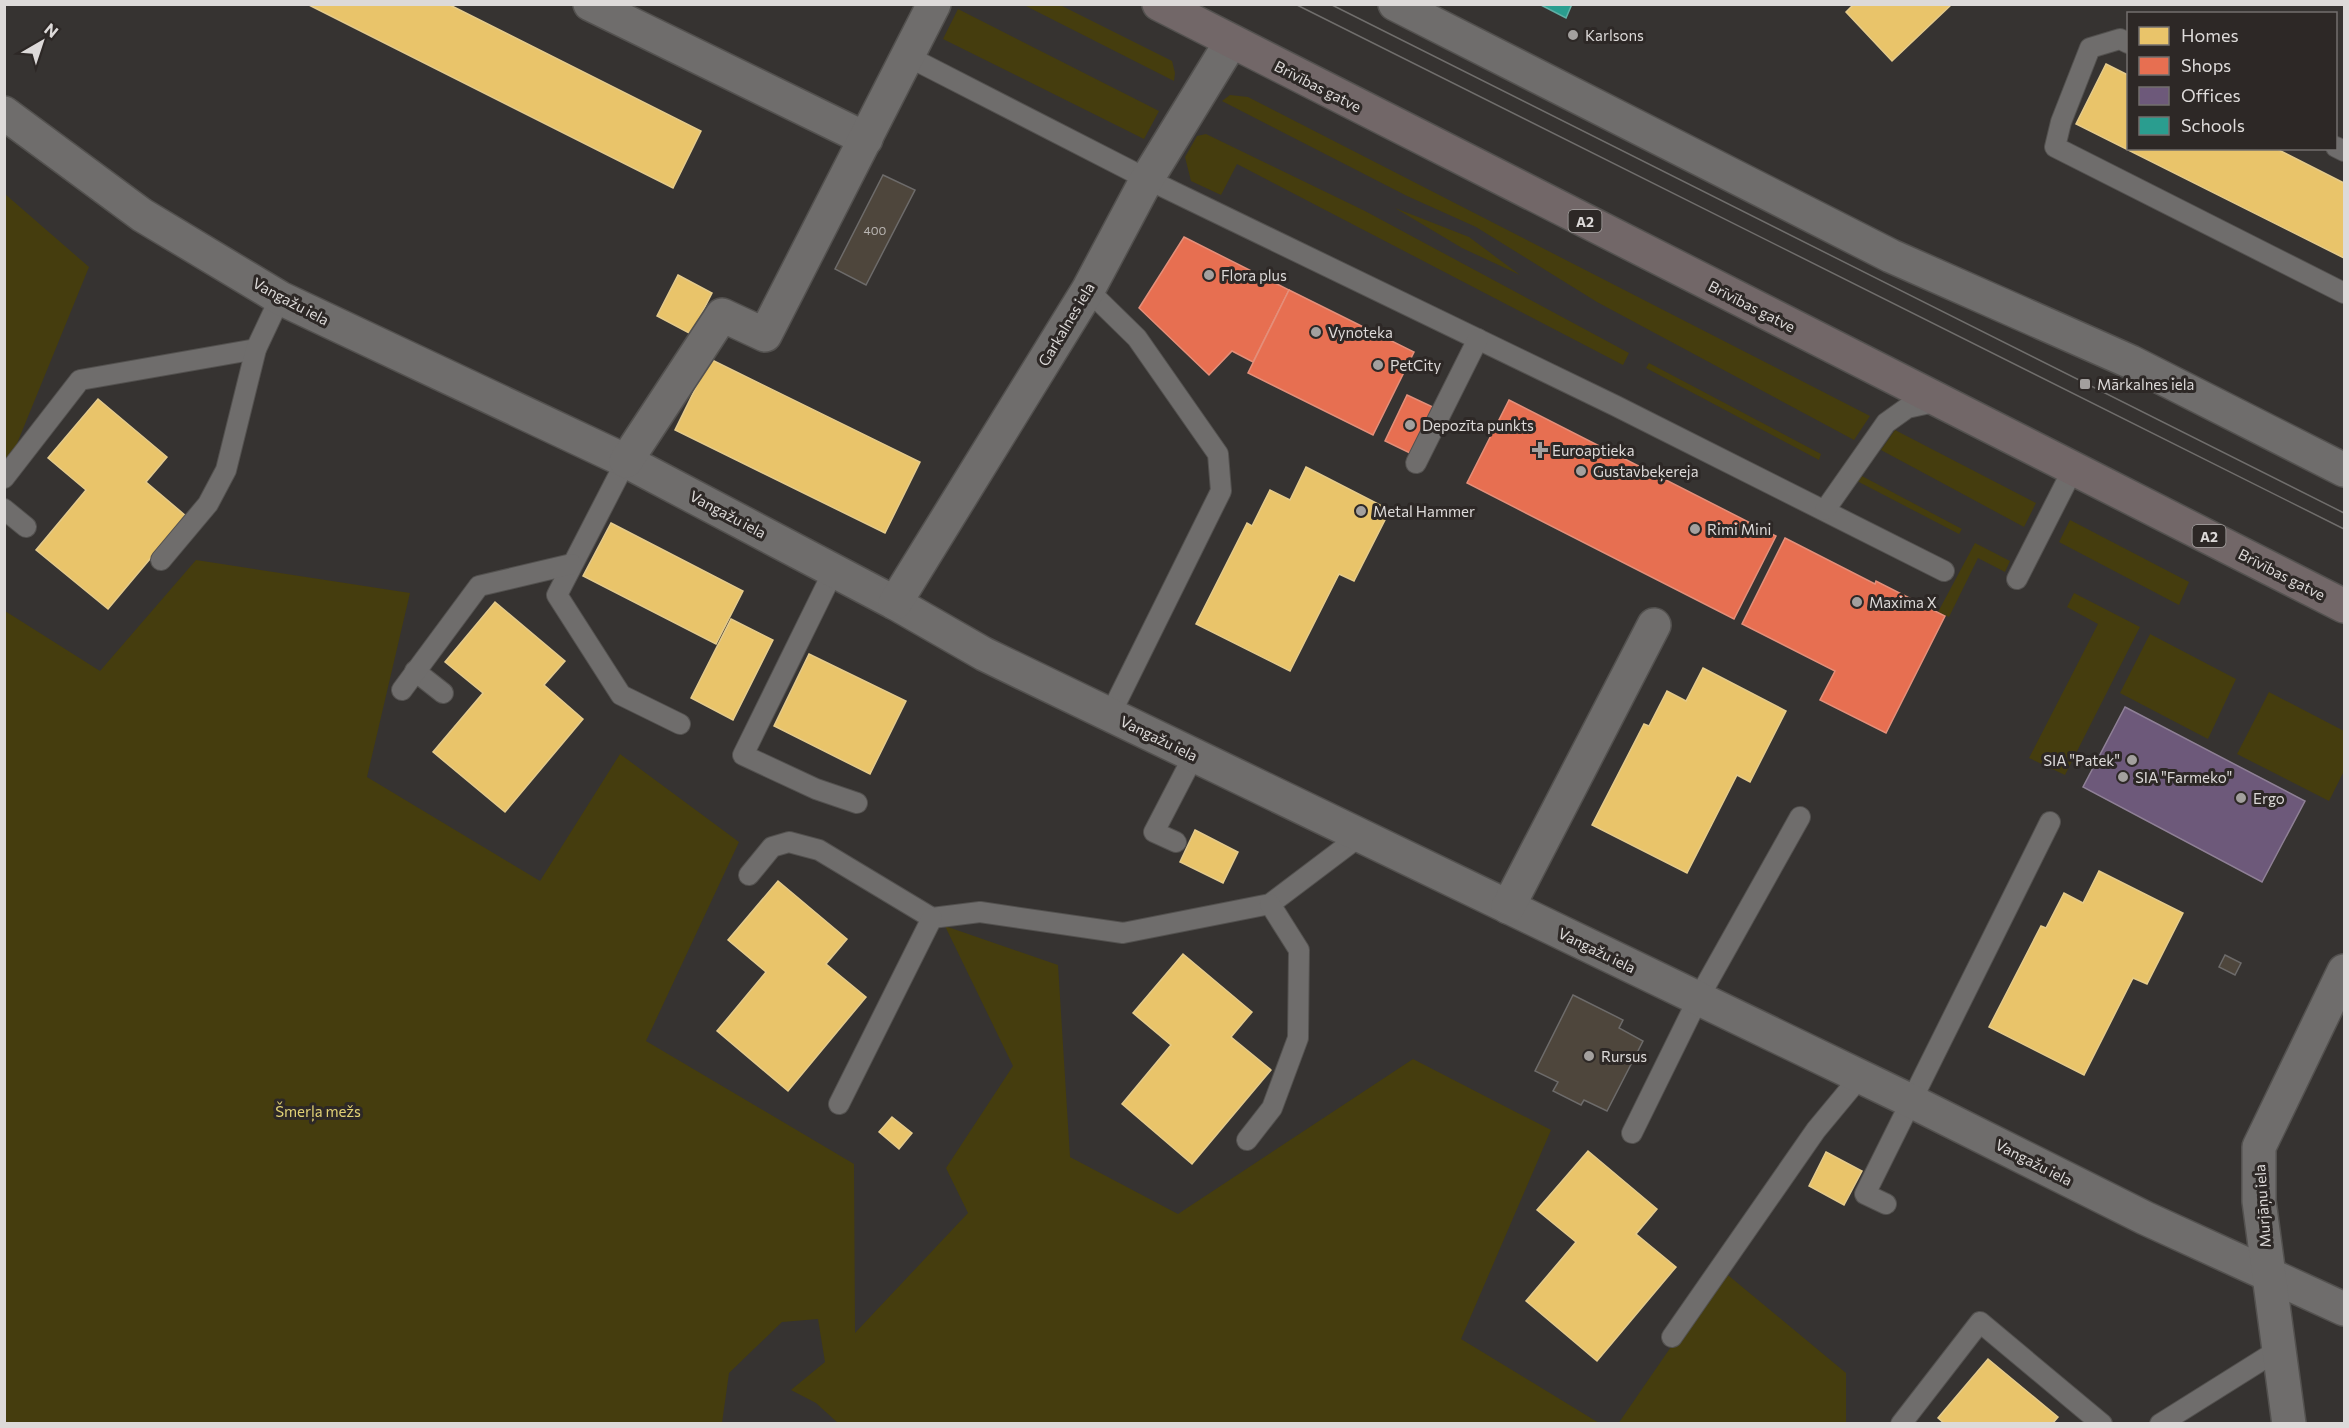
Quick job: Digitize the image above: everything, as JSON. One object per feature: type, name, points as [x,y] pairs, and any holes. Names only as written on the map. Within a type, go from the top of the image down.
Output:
[{"type":"highway","name":"Brīvības gatve","points":[[1159,4],[2344,606]]},
{"type":"street","points":[[590,4],[866,139]]},
{"type":"street","points":[[627,461],[722,315],[765,335],[934,4]]},
{"type":"street","points":[[1395,4],[1891,256],[2131,362],[2344,470]]},
{"type":"street","name":"Garkalnes iela","points":[[896,603],[1088,290],[1147,179],[1231,42]]},
{"type":"street","name":"Vangažu iela","points":[[4,113],[142,215],[280,298],[627,461],[896,603],[984,654],[1911,1101],[2145,1218],[2344,1309]]},
{"type":"street","points":[[1508,907],[1654,625]]},
{"type":"street","name":"Murjāņu iela","points":[[2289,1424],[2259,1201],[2259,1147],[2344,971]]},
{"type":"lane","points":[[2127,42],[2120,39],[2090,48],[2061,122],[2055,147],[2344,293]]},
{"type":"lane","points":[[907,56],[1147,179],[1478,339],[1944,571]]},
{"type":"lane","points":[[1088,290],[1137,338],[1218,454],[1221,491],[1110,715]]},
{"type":"lane","points":[[161,560],[208,504],[226,470],[256,349],[280,298]]},
{"type":"lane","points":[[1416,463],[1478,339]]},
{"type":"lane","points":[[4,478],[80,380],[256,349]]},
{"type":"lane","points":[[1825,510],[1886,423],[1907,408],[1939,401]]},
{"type":"lane","points":[[627,461],[557,595],[621,695],[680,724]]},
{"type":"lane","points":[[2017,579],[2074,467]]},
{"type":"lane","points":[[4,509],[26,527]]},
{"type":"lane","points":[[402,690],[478,586],[572,564]]},
{"type":"lane","points":[[834,570],[743,755],[816,789],[857,803]]},
{"type":"lane","points":[[415,671],[444,693]]},
{"type":"lane","points":[[1176,843],[1154,832],[1194,755]]},
{"type":"lane","points":[[1632,1133],[1698,999],[1800,817]]},
{"type":"lane","points":[[1886,1204],[1865,1194],[2050,822]]},
{"type":"lane","points":[[749,875],[772,847],[789,842],[819,850],[932,918],[980,912],[1123,933],[1270,904],[1360,836]]},
{"type":"lane","points":[[1247,1140],[1272,1108],[1298,1038],[1299,950],[1270,904]]},
{"type":"lane","points":[[839,1104],[932,918]]},
{"type":"lane","points":[[1672,1337],[1816,1130],[1860,1077]]},
{"type":"lane","points":[[1901,1424],[1980,1322],[2102,1424]]},
{"type":"lane","points":[[2160,1424],[2278,1350]]},
{"type":"green space","points":[[1024,5],[1060,5],[1172,61],[1174,81]]},
{"type":"green space","points":[[958,9],[1159,111],[1144,139],[943,39]]},
{"type":"green space","points":[[1230,95],[1248,97],[1870,416],[1854,440],[1597,302],[1476,227],[1407,196],[1222,101]]},
{"type":"green space","points":[[1206,134],[1365,211],[1629,353],[1623,365],[1237,164],[1221,195],[1191,181],[1185,157],[1197,136]]},
{"type":"green space","points":[[5,194],[89,267],[5,473]]},
{"type":"green space","points":[[1395,208],[1469,237],[1520,275],[1462,248]]},
{"type":"green space","points":[[1649,363],[1821,454],[1819,460],[1646,368]]},
{"type":"green space","points":[[1895,430],[2036,503],[2024,527],[1881,450]]},
{"type":"green space","points":[[1860,475],[1962,529],[1959,534],[1857,481]]},
{"type":"green space","points":[[2070,520],[2189,582],[2179,605],[2059,542]]},
{"type":"green space","points":[[1975,543],[2010,561],[2005,572],[1978,558],[1949,617],[1938,612]]},
{"type":"green space","name":"Šmerļa mežs","points":[[196,560],[410,593],[367,777],[540,881],[620,754],[739,842],[646,1041],[854,1164],[855,1333],[968,1213],[946,1168],[1013,1066],[945,926],[1058,965],[1070,1157],[1178,1214],[1413,1059],[1551,1130],[1461,1339],[1599,1423],[838,1423],[816,1403],[791,1390],[825,1362],[818,1319],[782,1322],[729,1373],[722,1423],[5,1423],[5,611],[100,671]]},
{"type":"green space","points":[[2074,593],[2140,627],[2065,775],[2029,758],[2098,624],[2067,607]]},
{"type":"green space","points":[[2150,634],[2236,679],[2208,739],[2120,693]]},
{"type":"green space","points":[[2269,692],[2344,731],[2344,771],[2329,801],[2237,754]]},
{"type":"green space","points":[[1723,1271],[1846,1373],[1846,1423],[1618,1424]]},
{"type":"building: Homes","points":[[307,4],[448,4],[701,131],[673,188]]},
{"type":"building: Homes","points":[[1854,4],[1952,4],[1892,61],[1846,12]]},
{"type":"building: Homes","points":[[2106,64],[2127,74],[2127,150],[2076,124]]},
{"type":"building: Homes","points":[[2128,150],[2279,150],[2344,183],[2344,258]]},
{"type":"building: Homes","points":[[678,275],[712,293],[691,334],[657,316]]},
{"type":"building: Homes","points":[[710,359],[920,462],[885,533],[675,430]]},
{"type":"building: Homes","points":[[98,399],[167,457],[146,482],[186,516],[108,609],[36,550],[86,490],[48,458]]},
{"type":"building: Homes","points":[[1306,467],[1390,510],[1354,581],[1339,574],[1290,671],[1196,624],[1247,523],[1252,526],[1270,490],[1290,500]]},
{"type":"building: Homes","points":[[611,523],[743,591],[716,644],[583,576]]},
{"type":"building: Homes","points":[[495,602],[565,661],[544,685],[583,719],[505,812],[433,752],[483,693],[445,662]]},
{"type":"building: Homes","points":[[731,619],[773,640],[733,720],[691,698]]},
{"type":"building: Homes","points":[[809,654],[906,701],[870,774],[774,726]]},
{"type":"building: Homes","points":[[1703,668],[1786,711],[1750,782],[1737,775],[1687,873],[1592,825],[1644,724],[1649,726],[1667,691],[1686,701]]},
{"type":"building: Homes","points":[[1195,830],[1238,852],[1223,883],[1180,862]]},
{"type":"building: Homes","points":[[2099,871],[2183,913],[2147,984],[2133,978],[2084,1075],[1989,1027],[2041,926],[2046,928],[2064,893],[2083,903]]},
{"type":"building: Homes","points":[[778,881],[847,939],[826,964],[866,997],[788,1091],[717,1031],[766,972],[728,940]]},
{"type":"building: Homes","points":[[1183,954],[1252,1012],[1231,1037],[1271,1070],[1192,1164],[1122,1104],[1171,1045],[1133,1013]]},
{"type":"building: Homes","points":[[892,1117],[912,1133],[899,1149],[879,1132]]},
{"type":"building: Homes","points":[[1588,1151],[1657,1209],[1636,1234],[1676,1267],[1597,1361],[1526,1301],[1576,1242],[1537,1210]]},
{"type":"building: Homes","points":[[1826,1152],[1862,1171],[1844,1205],[1809,1186]]},
{"type":"building: Homes","points":[[1988,1359],[2058,1417],[2052,1424],[1945,1424],[1938,1418]]},
{"type":"building: Shops","points":[[1184,237],[1289,290],[1253,362],[1232,351],[1209,375],[1139,308]]},
{"type":"building: Shops","points":[[1289,290],[1414,352],[1373,435],[1248,373]]},
{"type":"building: Shops","name":"Depozīta punkts","points":[[1407,395],[1435,408],[1412,454],[1385,441]]},
{"type":"building: Shops","points":[[1509,400],[1776,536],[1734,619],[1467,483]]},
{"type":"building: Shops","points":[[1785,538],[1875,584],[1876,581],[1945,616],[1886,733],[1820,700],[1835,671],[1742,624]]},
{"type":"building: Offices","points":[[2125,707],[2305,801],[2262,882],[2083,787]]},
{"type":"building: Schools","points":[[1539,4],[1572,4],[1566,18]]},
{"type":"building: Other","points":[[883,175],[915,190],[866,285],[835,269]]},
{"type":"building: Other","points":[[2225,955],[2241,963],[2235,975],[2219,967]]},
{"type":"building: Other","name":"Rursus","points":[[1573,995],[1623,1020],[1619,1028],[1643,1041],[1607,1111],[1584,1100],[1581,1105],[1553,1091],[1558,1082],[1535,1071]]},
{"type":"tram line","points":[[1295,4],[2344,529]]},
{"type":"tram line","points":[[1330,4],[2344,513]]},
{"type":"place","name":"Karlsons","points":[[1573,35]]},
{"type":"place","name":"Flora plus","points":[[1209,275]]},
{"type":"place","name":"Vynoteka","points":[[1316,332]]},
{"type":"place","name":"PetCity","points":[[1378,365]]},
{"type":"place","name":"Mārkalnes iela","points":[[2085,384]]},
{"type":"place","name":"Depozīta punkts","points":[[1410,425]]},
{"type":"place","name":"Euroaptieka","points":[[1540,450]]},
{"type":"place","name":"Gustavbeķereja","points":[[1581,471]]},
{"type":"place","name":"Metal Hammer","points":[[1361,511]]},
{"type":"place","name":"Rimi Mini","points":[[1695,529]]},
{"type":"place","name":"Maxima X","points":[[1857,602]]},
{"type":"place","name":"SIA \"Patek\"","points":[[2132,760]]},
{"type":"place","name":"SIA \"Farmeko\"","points":[[2123,777]]},
{"type":"place","name":"Ergo","points":[[2241,798]]},
{"type":"place","name":"Rursus","points":[[1589,1056]]}]
